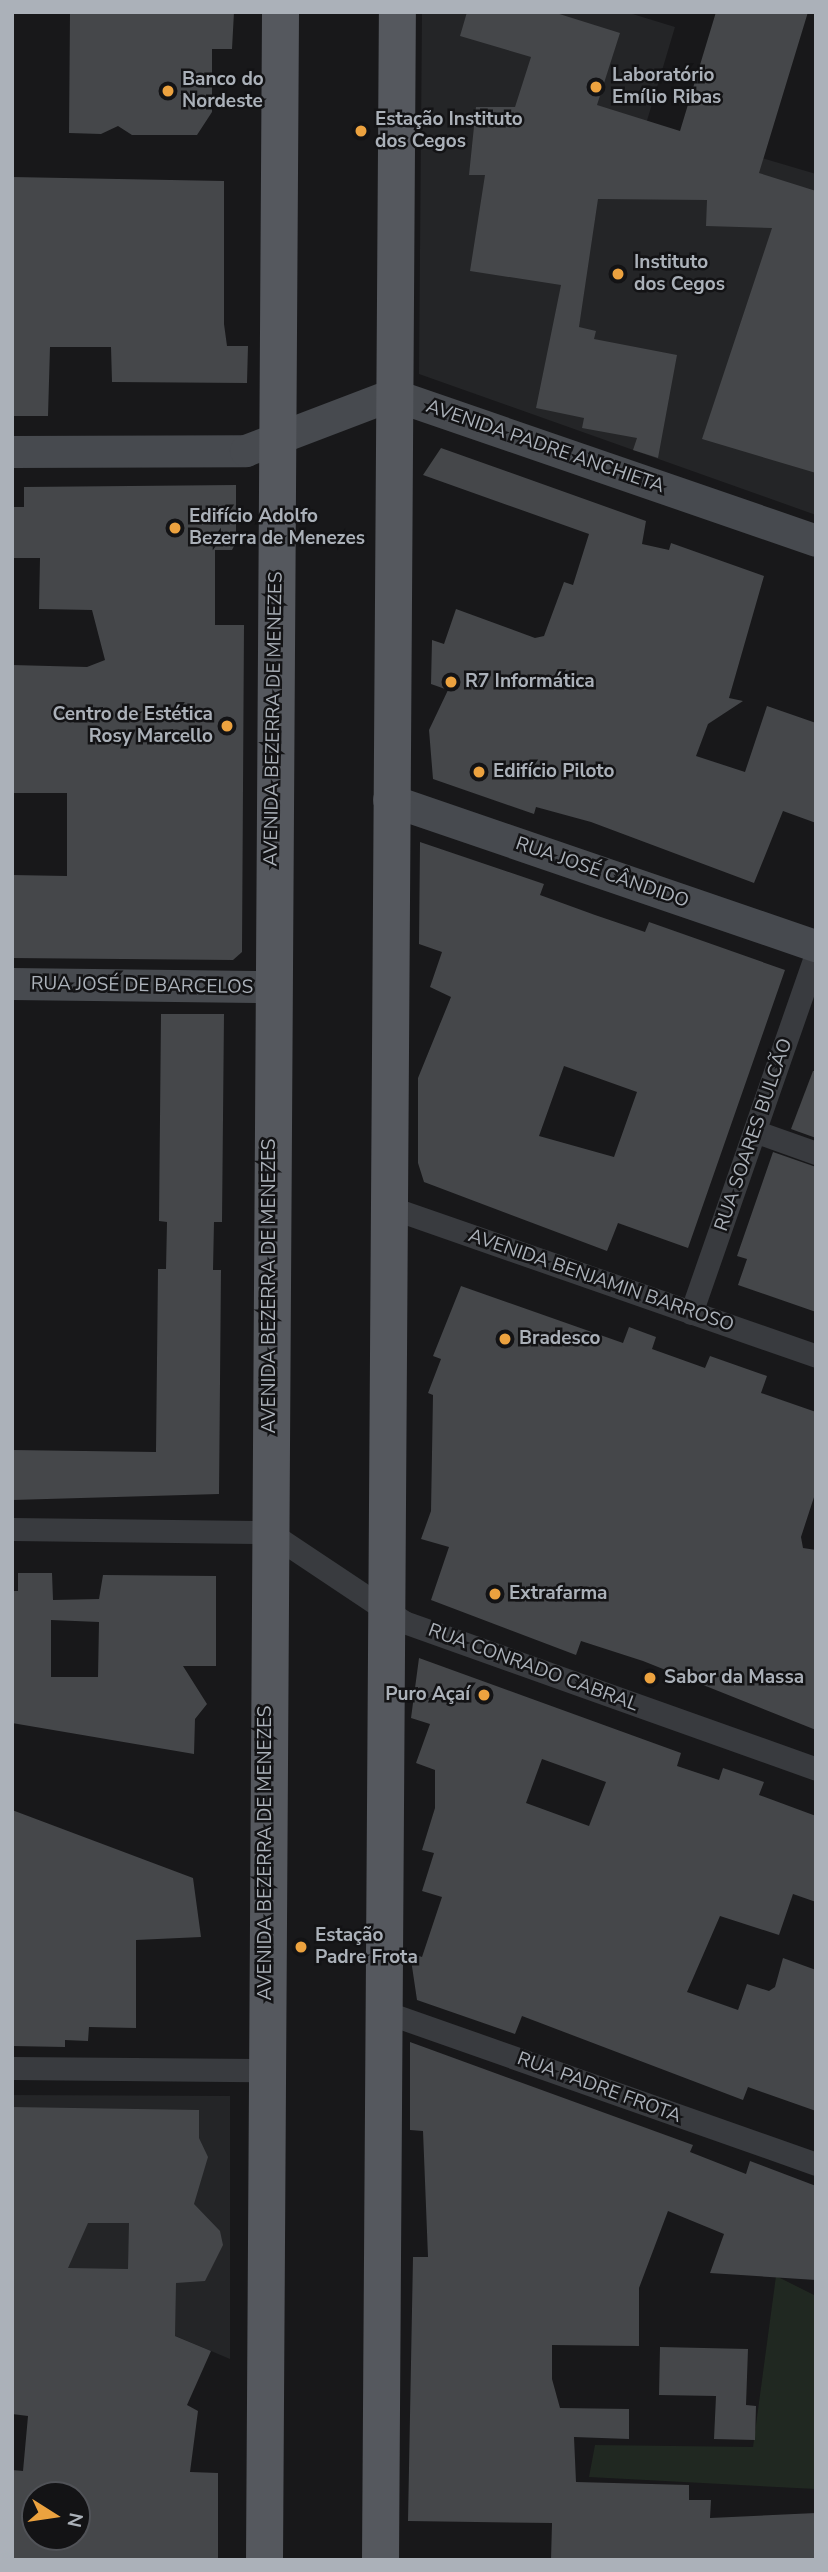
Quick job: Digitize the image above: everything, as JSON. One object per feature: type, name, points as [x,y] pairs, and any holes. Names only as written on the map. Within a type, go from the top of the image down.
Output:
[{"type":"main road","name":"AVENIDA BEZERRA DE MENEZES","points":[[264,2560],[279,12]]},
{"type":"main road","points":[[380,2560],[386,1206],[397,12]]},
{"type":"street","points":[[12,452],[246,451],[393,395]]},
{"type":"street","name":"AVENIDA PADRE ANCHIETA","points":[[393,395],[816,541]]},
{"type":"street","name":"RUA JOSÉ CÂNDIDO","points":[[389,800],[816,946]]},
{"type":"street","name":"RUA SOARES BULCÃO","points":[[691,1314],[757,1132],[816,955]]},
{"type":"street","name":"RUA JOSÉ DE BARCELOS","points":[[12,984],[272,987]]},
{"type":"street","points":[[757,1132],[816,1153]]},
{"type":"street","name":"AVENIDA BENJAMIN BARROSO","points":[[386,1206],[816,1356]]},
{"type":"street","points":[[12,1529],[269,1532]]},
{"type":"street","name":"RUA CONRADO CABRAL","points":[[269,1532],[404,1622],[816,1769]]},
{"type":"street","name":"RUA PADRE FROTA","points":[[382,2011],[816,2164]]},
{"type":"street","points":[[12,2068],[265,2070]]},
{"type":"shaded area","name":"Instituto dos Cegos","points":[[422,12],[626,12],[675,27],[646,124],[816,174],[816,515],[419,374]]},
{"type":"shaded area","points":[[12,2095],[230,2096],[230,2359],[12,2267]]},
{"type":"shaded area","points":[[776,2276],[816,2296],[816,2489],[589,2477],[595,2445],[753,2447]]},
{"type":"building","points":[[70,12],[234,12],[232,49],[212,49],[212,112],[197,135],[132,135],[118,126],[101,134],[69,133]]},
{"type":"building","points":[[467,12],[553,12],[620,33],[597,105],[680,131],[716,12],[808,12],[759,173],[816,191],[816,473],[702,439],[772,228],[706,226],[707,200],[598,199],[579,327],[596,331],[594,339],[677,355],[658,458],[633,450],[637,438],[582,428],[584,418],[536,408],[561,285],[470,271],[485,175],[469,175],[476,107],[515,107],[531,57],[460,36]]},
{"type":"building","points":[[12,177],[224,181],[224,324],[227,346],[248,346],[247,383],[112,382],[111,347],[50,347],[48,416],[12,416]]},
{"type":"building","points":[[441,448],[646,521],[642,544],[669,550],[671,543],[764,576],[729,698],[743,701],[708,724],[696,756],[745,772],[767,706],[816,723],[816,823],[783,811],[754,883],[591,822],[536,807],[534,814],[433,779],[429,730],[448,690],[431,684],[432,640],[444,644],[456,609],[535,638],[544,636],[564,582],[573,585],[589,534],[423,475]]},
{"type":"building","points":[[236,485],[236,542],[232,550],[215,550],[215,625],[244,625],[242,952],[233,960],[12,958],[12,875],[67,876],[67,793],[14,793],[12,665],[87,667],[105,660],[92,610],[39,609],[40,558],[12,558],[12,507],[24,507],[24,487]]},
{"type":"building","points":[[420,842],[544,884],[540,895],[595,915],[645,932],[649,922],[785,970],[688,1248],[618,1223],[607,1251],[424,1182],[418,1163],[418,1078],[451,997],[430,987],[442,952],[419,944]],"holes":[[[564,1066],[637,1092],[614,1157],[539,1136]]]},
{"type":"building","points":[[161,1014],[224,1014],[222,1222],[214,1222],[213,1270],[221,1270],[219,1494],[12,1500],[12,1450],[156,1452],[158,1269],[166,1269],[167,1222],[159,1221]]},
{"type":"building","points":[[813,1071],[816,1071],[816,1138],[791,1129]]},
{"type":"building","points":[[773,1152],[816,1167],[816,1312],[738,1285],[747,1259],[737,1256]]},
{"type":"building","points":[[461,1286],[623,1343],[629,1327],[656,1337],[652,1349],[705,1368],[710,1356],[767,1376],[761,1393],[816,1412],[816,1491],[801,1537],[803,1548],[816,1550],[816,1730],[643,1661],[581,1641],[576,1655],[431,1600],[449,1547],[421,1539],[431,1511],[433,1395],[428,1393],[441,1359],[433,1356]]},
{"type":"building","points":[[18,1573],[52,1573],[53,1600],[99,1599],[103,1575],[216,1576],[216,1666],[183,1666],[207,1704],[195,1719],[194,1754],[12,1723],[12,1591],[18,1591]],"holes":[[[51,1620],[99,1622],[98,1677],[51,1677]]]},
{"type":"building","points":[[419,1658],[681,1753],[677,1766],[719,1780],[723,1768],[764,1782],[759,1795],[816,1816],[816,1902],[793,1894],[779,1935],[720,1916],[687,1992],[738,2010],[747,1984],[769,1991],[775,1987],[783,1958],[816,1970],[816,2111],[748,2087],[743,2100],[522,2016],[515,2034],[417,2000],[410,1953],[422,1957],[442,1897],[422,1891],[434,1853],[422,1850],[435,1808],[435,1770],[416,1763],[430,1724],[411,1718]],"holes":[[[542,1759],[606,1782],[589,1826],[526,1803]]]},
{"type":"building","points":[[12,1810],[193,1878],[201,1937],[136,1940],[136,2028],[89,2027],[88,2041],[65,2040],[65,2047],[12,2046]]},
{"type":"building","points":[[410,2042],[693,2145],[690,2152],[746,2174],[750,2161],[816,2186],[816,2280],[710,2273],[724,2234],[668,2211],[639,2288],[639,2346],[552,2345],[552,2379],[560,2408],[629,2409],[629,2439],[574,2437],[576,2482],[689,2485],[689,2500],[711,2500],[710,2518],[816,2513],[815,2560],[551,2560],[552,2523],[408,2521],[413,2257],[428,2257],[423,2131],[410,2130]]},
{"type":"building","points":[[12,2107],[199,2110],[199,2138],[208,2157],[194,2204],[220,2231],[223,2245],[205,2281],[176,2283],[175,2336],[211,2351],[187,2405],[198,2411],[190,2472],[218,2473],[218,2560],[12,2560],[12,2470],[23,2471],[28,2416],[12,2414]],"holes":[[[88,2223],[129,2223],[128,2269],[68,2268]]]},
{"type":"building","points":[[660,2347],[748,2349],[746,2405],[756,2406],[755,2440],[714,2439],[716,2396],[659,2395]]},
{"type":"place","name":"Laboratório Emílio Ribas","points":[[596,87]]},
{"type":"place","name":"Banco do Nordeste","points":[[168,91]]},
{"type":"place","name":"Estação Instituto dos Cegos","points":[[361,131]]},
{"type":"place","name":"Instituto dos Cegos","points":[[618,274]]},
{"type":"place","name":"Edifício Adolfo Bezerra de Menezes","points":[[175,528]]},
{"type":"place","name":"R7 Informática","points":[[451,682]]},
{"type":"place","name":"Centro de Estética Rosy Marcello","points":[[227,726]]},
{"type":"place","name":"Edifício Piloto","points":[[479,772]]},
{"type":"place","name":"Bradesco","points":[[505,1339]]},
{"type":"place","name":"Extrafarma","points":[[495,1594]]},
{"type":"place","name":"Sabor da Massa","points":[[650,1678]]},
{"type":"place","name":"Puro Açaí","points":[[484,1695]]},
{"type":"place","name":"Estação Padre Frota","points":[[301,1947]]}]
